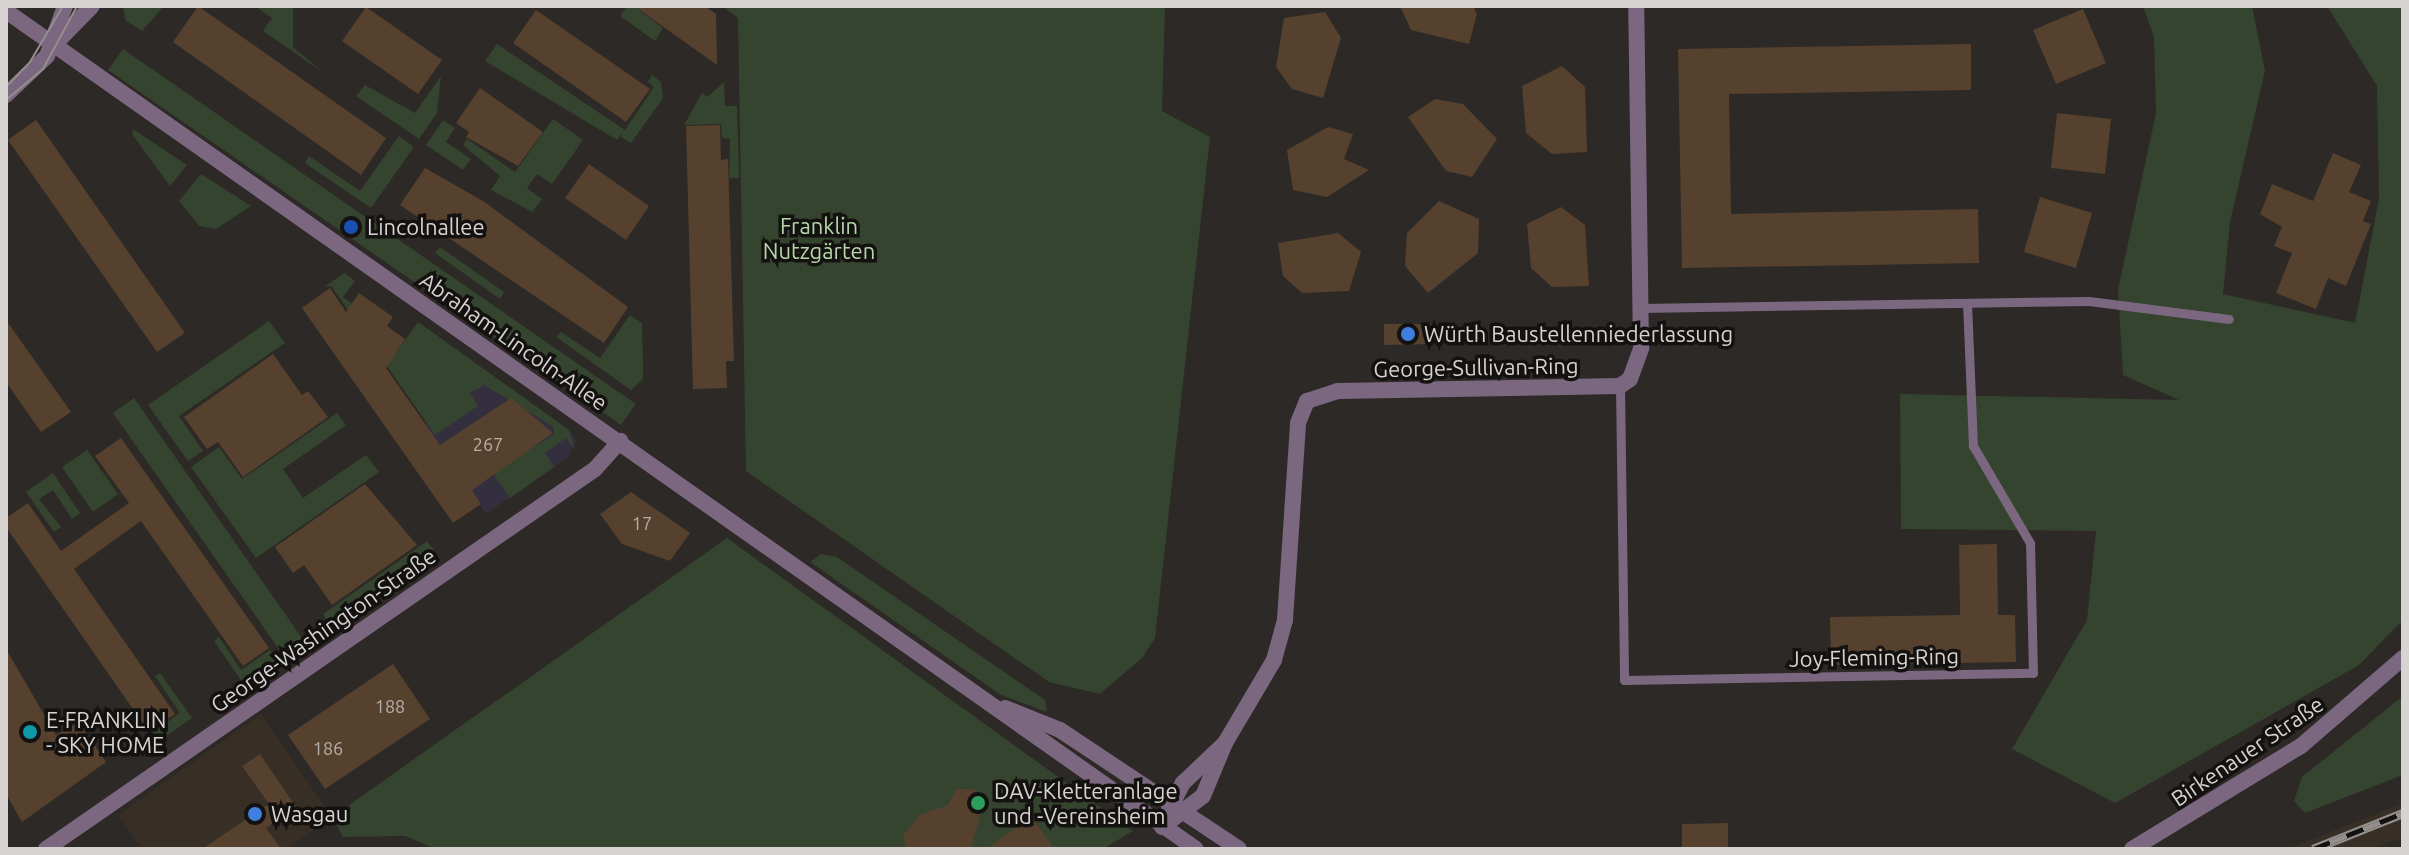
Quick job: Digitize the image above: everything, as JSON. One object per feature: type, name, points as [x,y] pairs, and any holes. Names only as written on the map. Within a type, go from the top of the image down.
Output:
[{"type":"street","points":[[54,45],[65,6]]},
{"type":"street","points":[[1620,386],[1637,366],[1641,308],[1636,6]]},
{"type":"street","name":"Abraham-Lincoln-Allee","points":[[6,11],[998,706],[1196,849]]},
{"type":"street","points":[[6,95],[88,11]]},
{"type":"street","name":"George-Sullivan-Ring","points":[[1162,827],[1225,743],[1274,660],[1285,620],[1298,423],[1307,401],[1337,391],[1620,386]]},
{"type":"street","name":"George-Washington-Straße","points":[[46,849],[595,469],[620,441]]},
{"type":"street","name":"Birkenauer Straße","points":[[2139,847],[2301,746],[2403,658]]},
{"type":"street","name":"Abraham-Lincoln-Allee","points":[[998,706],[1060,730],[1239,849]]},
{"type":"street","name":"George-Sullivan-Ring","points":[[1177,809],[1203,796],[1225,743]]},
{"type":"lane","points":[[1641,308],[2101,302],[2229,319]]},
{"type":"lane","name":"Joy-Fleming-Ring","points":[[1620,386],[1624,680],[2033,673],[2030,543],[1973,446],[1967,303]]},
{"type":"shaded area","points":[[418,322],[569,430],[576,441],[568,457],[486,514],[424,426],[431,422]]},
{"type":"shaded area","points":[[261,714],[332,817],[287,849],[142,849],[118,815]]},
{"type":"shaded area","points":[[2403,803],[2403,837],[2372,849],[2287,849]]},
{"type":"green space","points":[[123,6],[164,6],[142,31],[125,20]]},
{"type":"green space","points":[[255,6],[293,6],[293,47],[324,73],[263,31],[272,18]]},
{"type":"green space","points":[[627,6],[643,6],[640,11],[663,28],[655,41],[620,16]]},
{"type":"green space","name":"Franklin Nutzgärten","points":[[722,6],[1165,6],[1162,111],[1210,137],[1155,638],[1142,658],[1100,694],[1049,682],[746,471],[738,18]]},
{"type":"green space","points":[[2143,6],[2252,6],[2265,71],[2230,222],[2223,294],[2355,323],[2379,199],[2377,86],[2327,6],[2403,6],[2403,620],[2359,665],[2115,803],[2012,749],[2087,620],[2096,531],[1901,529],[1900,394],[2179,400],[2123,375],[2118,290],[2156,113],[2154,37]]},
{"type":"green space","points":[[497,44],[625,130],[654,87],[648,82],[652,75],[661,82],[663,98],[631,143],[621,137],[624,131],[617,140],[485,61]]},
{"type":"green space","points":[[123,49],[636,404],[621,425],[108,70]]},
{"type":"green space","points":[[441,76],[437,113],[419,139],[356,96],[365,85],[415,113]]},
{"type":"green space","points":[[724,82],[725,106],[737,106],[739,178],[729,178],[730,139],[722,138],[721,124],[684,125],[702,93],[707,97]]},
{"type":"green space","points":[[553,119],[583,140],[552,184],[537,174],[527,188],[542,199],[532,212],[491,190],[500,176],[463,145],[467,139],[515,172]]},
{"type":"green space","points":[[443,120],[455,128],[446,142],[471,159],[463,170],[426,145]]},
{"type":"green space","points":[[133,129],[187,165],[170,186],[132,134]]},
{"type":"green space","points":[[399,136],[414,147],[371,208],[305,163],[309,156],[360,191]]},
{"type":"green space","points":[[201,174],[251,206],[216,229],[199,226],[179,201]]},
{"type":"green space","points":[[440,247],[504,292],[500,299],[435,253]]},
{"type":"green space","points":[[345,273],[355,281],[343,297],[371,318],[398,350],[418,322],[569,430],[575,450],[566,438],[545,453],[554,467],[510,498],[494,475],[500,466],[554,435],[554,427],[484,385],[470,393],[478,406],[435,435],[332,287],[325,286]]},
{"type":"green space","points":[[630,315],[642,323],[643,362],[643,379],[631,390],[556,337],[561,332],[600,358]]},
{"type":"green space","points":[[269,321],[285,343],[179,416],[203,451],[188,461],[148,405]]},
{"type":"green space","points":[[134,398],[304,641],[283,655],[113,413]]},
{"type":"green space","points":[[337,413],[346,425],[283,469],[303,498],[366,455],[379,472],[256,558],[191,467],[219,447],[242,479]]},
{"type":"green space","points":[[87,450],[118,494],[93,512],[62,467]]},
{"type":"green space","points":[[53,473],[80,513],[72,519],[53,490],[39,499],[61,527],[54,532],[26,492]]},
{"type":"green space","points":[[727,538],[1133,831],[1103,849],[436,849],[405,836],[343,837],[332,817]]},
{"type":"green space","points":[[427,541],[434,550],[329,623],[323,614]]},
{"type":"green space","points":[[821,554],[837,557],[1045,700],[1047,712],[1001,695],[810,562]]},
{"type":"green space","points":[[219,637],[241,670],[270,650],[277,660],[243,683],[214,641]]},
{"type":"green space","points":[[160,673],[192,718],[159,741],[153,732],[180,713],[155,676]]},
{"type":"green space","points":[[2403,696],[2403,775],[2305,813],[2294,801],[2302,777]]},
{"type":"building","points":[[198,6],[386,138],[361,175],[173,42]]},
{"type":"building","points":[[634,6],[705,6],[716,14],[717,65]]},
{"type":"building","points":[[1400,6],[1473,6],[1477,14],[1469,44],[1411,30]]},
{"type":"building","points":[[366,7],[442,60],[418,94],[342,41]]},
{"type":"building","points":[[2083,9],[2106,63],[2056,84],[2033,30]]},
{"type":"building","points":[[536,10],[650,89],[626,122],[513,43]]},
{"type":"building","points":[[1325,12],[1341,38],[1323,98],[1292,89],[1276,67],[1284,18]]},
{"type":"building","points":[[1971,44],[1971,90],[1729,94],[1731,214],[1978,209],[1979,263],[1682,268],[1678,49]]},
{"type":"building","points":[[1562,66],[1585,87],[1587,152],[1552,154],[1526,133],[1522,86]]},
{"type":"building","points":[[480,88],[543,132],[518,166],[466,137],[469,132],[456,123]]},
{"type":"building","points":[[1435,99],[1463,104],[1497,139],[1472,177],[1446,171],[1408,117]]},
{"type":"building","points":[[2057,113],[2111,119],[2105,174],[2051,168]]},
{"type":"building","points":[[36,120],[185,333],[157,352],[8,140]]},
{"type":"building","points":[[720,125],[721,160],[728,159],[734,361],[726,361],[727,388],[693,389],[686,126]]},
{"type":"building","points":[[1328,127],[1353,134],[1344,159],[1369,170],[1327,197],[1293,190],[1287,150]]},
{"type":"building","points":[[2333,153],[2361,165],[2349,192],[2371,201],[2363,221],[2371,224],[2346,286],[2328,278],[2316,309],[2276,293],[2292,253],[2274,246],[2282,227],[2260,214],[2272,184],[2313,201]]},
{"type":"building","points":[[589,164],[649,206],[626,240],[565,198]]},
{"type":"building","points":[[425,168],[483,201],[628,307],[604,343],[400,205]]},
{"type":"building","points":[[2040,197],[2092,213],[2076,268],[2024,252]]},
{"type":"building","points":[[1439,201],[1479,219],[1478,253],[1428,293],[1405,266],[1407,233]]},
{"type":"building","points":[[1561,207],[1585,225],[1589,286],[1552,287],[1531,268],[1527,224]]},
{"type":"building","points":[[1338,233],[1361,252],[1349,291],[1302,293],[1283,276],[1278,243]]},
{"type":"building","points":[[330,288],[346,312],[359,293],[393,317],[387,326],[405,339],[386,368],[440,445],[511,398],[553,433],[472,490],[481,504],[453,523],[302,308]]},
{"type":"building","points":[[6,320],[71,412],[41,432],[6,382]]},
{"type":"building","name":"Würth Baustellenniederlassung","points":[[1384,324],[1432,324],[1432,344],[1384,345]]},
{"type":"building","points":[[273,354],[302,395],[308,391],[328,417],[243,477],[218,442],[207,449],[184,417]]},
{"type":"building","points":[[121,438],[269,648],[243,666],[141,521],[74,569],[175,714],[149,732],[6,527],[6,518],[28,503],[61,551],[129,503],[95,456]]},
{"type":"building","points":[[365,484],[417,545],[332,605],[304,565],[293,573],[275,547]]},
{"type":"building","points":[[631,492],[690,533],[670,561],[622,544],[600,514]]},
{"type":"building","points":[[1997,544],[1998,615],[2015,615],[2016,662],[1831,665],[1830,617],[1960,615],[1959,545]]},
{"type":"building","name":"E-FRANKLIN - SKY HOME","points":[[6,649],[56,735],[79,722],[106,762],[22,822],[6,794]]},
{"type":"building","points":[[393,664],[430,719],[325,789],[288,735]]},
{"type":"building","points":[[260,754],[296,807],[266,828],[281,849],[202,849],[269,804],[242,766]]},
{"type":"building","points":[[956,789],[975,789],[980,816],[971,849],[907,849],[903,836],[919,815],[948,805]]},
{"type":"building","points":[[1032,817],[1054,849],[986,849]]},
{"type":"building","points":[[1728,823],[1728,849],[1682,849],[1682,824]]},
{"type":"tram line","points":[[6,87],[30,62],[63,6]]},
{"type":"tram line","points":[[6,100],[43,69],[77,6]]},
{"type":"railway","points":[[2313,849],[2403,813]]},
{"type":"place","name":"Lincolnallee","points":[[351,227]]},
{"type":"place","name":"Würth Baustellenniederlassung","points":[[1408,334]]},
{"type":"place","name":"E-FRANKLIN - SKY HOME","points":[[30,732]]},
{"type":"place","name":"DAV-Kletteranlage und -Vereinsheim","points":[[978,803]]},
{"type":"place","name":"Wasgau","points":[[255,814]]}]
